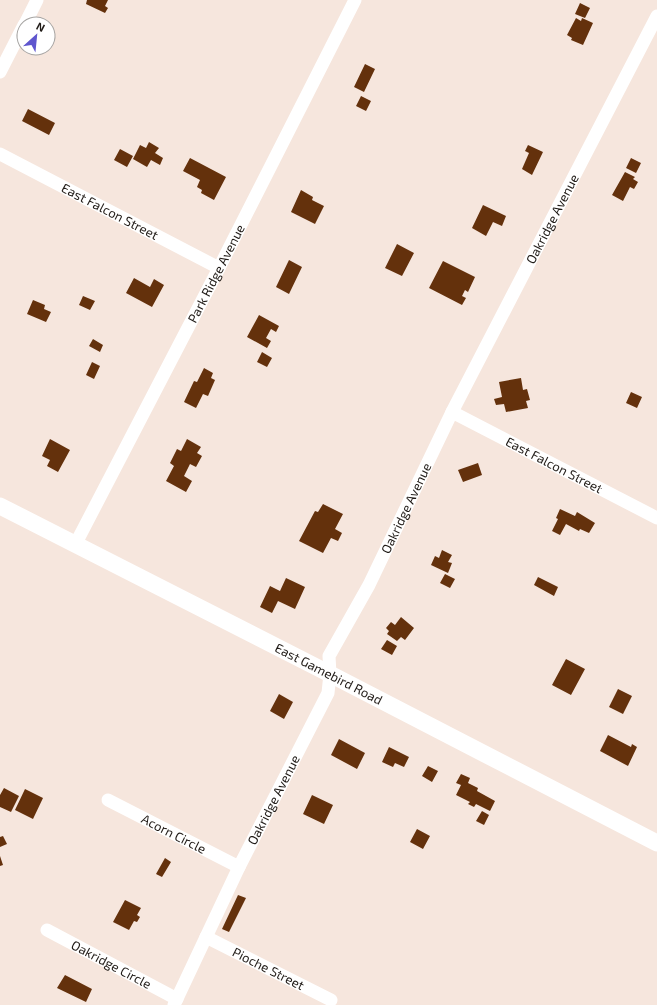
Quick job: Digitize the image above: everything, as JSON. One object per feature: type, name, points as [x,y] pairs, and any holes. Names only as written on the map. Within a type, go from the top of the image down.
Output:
[{"type":"main road","name":"East Gamebird Road","points":[[0,506],[657,843]]},
{"type":"street","points":[[29,16],[37,0]]},
{"type":"street","name":"Park Ridge Avenue","points":[[75,545],[219,268],[355,0]]},
{"type":"street","name":"Oakridge Avenue","points":[[175,1002],[239,867],[328,693],[330,674],[329,656],[369,586],[452,412],[657,16]]},
{"type":"street","points":[[0,72],[16,41]]},
{"type":"street","name":"East Falcon Street","points":[[0,154],[219,268]]},
{"type":"street","name":"East Falcon Street","points":[[452,412],[657,518]]},
{"type":"street","name":"Acorn Circle","points":[[108,800],[239,867]]},
{"type":"street","name":"Oakridge Circle","points":[[47,930],[175,1002]]},
{"type":"street","name":"Pioche Street","points":[[206,937],[331,1000]]},
{"type":"building","points":[[87,0],[108,0],[105,6],[108,8],[105,13],[86,4]]},
{"type":"building","points":[[580,3],[590,8],[585,18],[575,14]]},
{"type":"building","points":[[576,18],[581,21],[582,18],[593,23],[583,45],[571,40],[572,38],[567,35]]},
{"type":"building","points":[[365,64],[375,69],[364,92],[354,87]]},
{"type":"building","points":[[361,96],[371,101],[366,111],[356,106]]},
{"type":"building","points":[[28,109],[55,123],[49,135],[22,121]]},
{"type":"building","points":[[149,142],[159,148],[155,153],[163,158],[160,165],[151,160],[147,167],[133,159],[140,145],[146,148]]},
{"type":"building","points":[[528,145],[543,152],[532,175],[522,169],[529,153],[525,151]]},
{"type":"building","points":[[120,149],[133,156],[127,167],[114,160]]},
{"type":"building","points":[[190,158],[226,177],[214,200],[201,193],[202,190],[197,187],[200,180],[183,171]]},
{"type":"building","points":[[631,158],[641,163],[636,173],[626,168]]},
{"type":"building","points":[[625,172],[635,177],[633,179],[638,182],[634,189],[630,187],[623,201],[612,195]]},
{"type":"building","points":[[301,190],[313,197],[312,200],[324,206],[315,224],[291,212]]},
{"type":"building","points":[[483,205],[506,216],[502,226],[493,222],[486,236],[472,228]]},
{"type":"building","points":[[397,244],[414,253],[402,276],[385,268]]},
{"type":"building","points":[[289,260],[302,267],[289,294],[276,287]]},
{"type":"building","points":[[443,261],[475,277],[468,292],[465,290],[462,296],[466,298],[462,305],[429,288]]},
{"type":"building","points":[[134,278],[150,287],[154,279],[164,285],[152,307],[126,293]]},
{"type":"building","points":[[83,296],[95,301],[90,310],[79,305]]},
{"type":"building","points":[[33,300],[45,305],[44,309],[51,312],[46,322],[27,314]]},
{"type":"building","points":[[259,315],[279,326],[276,332],[271,329],[266,338],[271,341],[267,348],[247,337]]},
{"type":"building","points":[[93,339],[103,345],[100,352],[89,346]]},
{"type":"building","points":[[262,352],[272,358],[267,367],[257,362]]},
{"type":"building","points":[[92,362],[100,366],[94,379],[86,375]]},
{"type":"building","points":[[204,368],[213,373],[211,378],[215,380],[208,396],[203,394],[196,408],[184,402],[194,381],[197,382]]},
{"type":"building","points":[[521,378],[523,390],[527,389],[530,400],[526,401],[528,408],[506,412],[504,404],[496,405],[494,399],[502,397],[499,382]]},
{"type":"building","points":[[631,392],[642,397],[637,408],[626,403]]},
{"type":"building","points":[[50,439],[70,450],[58,472],[47,466],[50,460],[42,456]]},
{"type":"building","points":[[187,439],[201,447],[197,453],[202,456],[196,467],[190,464],[184,476],[192,481],[186,492],[166,481],[174,466],[170,463],[177,449],[181,451]]},
{"type":"building","points":[[478,463],[482,475],[463,482],[458,470]]},
{"type":"building","points":[[323,504],[343,514],[335,529],[342,533],[338,541],[331,538],[323,553],[299,541],[315,511],[318,512]]},
{"type":"building","points":[[560,509],[575,516],[577,512],[595,523],[589,533],[580,529],[579,531],[566,524],[560,535],[552,531],[558,519],[556,518]]},
{"type":"building","points":[[442,550],[452,555],[448,562],[452,563],[448,573],[431,565],[435,556],[439,558]]},
{"type":"building","points":[[445,574],[455,579],[450,588],[440,583]]},
{"type":"building","points":[[538,577],[558,587],[554,596],[534,585]]},
{"type":"building","points":[[286,578],[305,587],[295,609],[278,601],[272,613],[260,607],[270,586],[280,591]]},
{"type":"building","points":[[401,617],[414,628],[405,640],[401,637],[397,641],[387,634],[389,631],[386,628],[391,622],[395,625]]},
{"type":"building","points":[[387,640],[397,646],[392,655],[381,649]]},
{"type":"building","points":[[566,659],[585,669],[571,695],[552,685]]},
{"type":"building","points":[[618,689],[632,696],[623,714],[609,707]]},
{"type":"building","points":[[279,694],[293,702],[284,719],[270,711]]},
{"type":"building","points":[[608,735],[631,747],[632,744],[637,747],[628,766],[600,751]]},
{"type":"building","points":[[339,739],[365,753],[357,769],[331,755]]},
{"type":"building","points":[[389,747],[409,757],[404,767],[395,763],[393,767],[382,762]]},
{"type":"building","points":[[428,766],[438,771],[432,782],[422,776]]},
{"type":"building","points":[[461,774],[470,778],[468,783],[478,788],[477,791],[495,801],[490,811],[476,804],[474,807],[468,804],[470,802],[456,795],[461,785],[456,783]]},
{"type":"building","points":[[4,788],[19,796],[11,812],[0,807],[0,795]]},
{"type":"building","points":[[25,789],[43,798],[33,819],[15,810]]},
{"type":"building","points":[[312,795],[333,805],[324,824],[303,814]]},
{"type":"building","points":[[482,811],[489,815],[484,825],[476,821]]},
{"type":"building","points":[[417,829],[430,836],[423,849],[410,842]]},
{"type":"building","points":[[3,836],[7,844],[0,847],[0,837]]},
{"type":"building","points":[[0,856],[3,865],[0,866]]},
{"type":"building","points":[[165,858],[171,862],[162,877],[156,874]]},
{"type":"building","points":[[238,895],[246,898],[229,932],[222,929]]},
{"type":"building","points":[[125,900],[141,908],[137,915],[140,917],[137,922],[134,921],[129,930],[113,922]]},
{"type":"building","points":[[65,975],[92,989],[86,1002],[57,988]]}]
